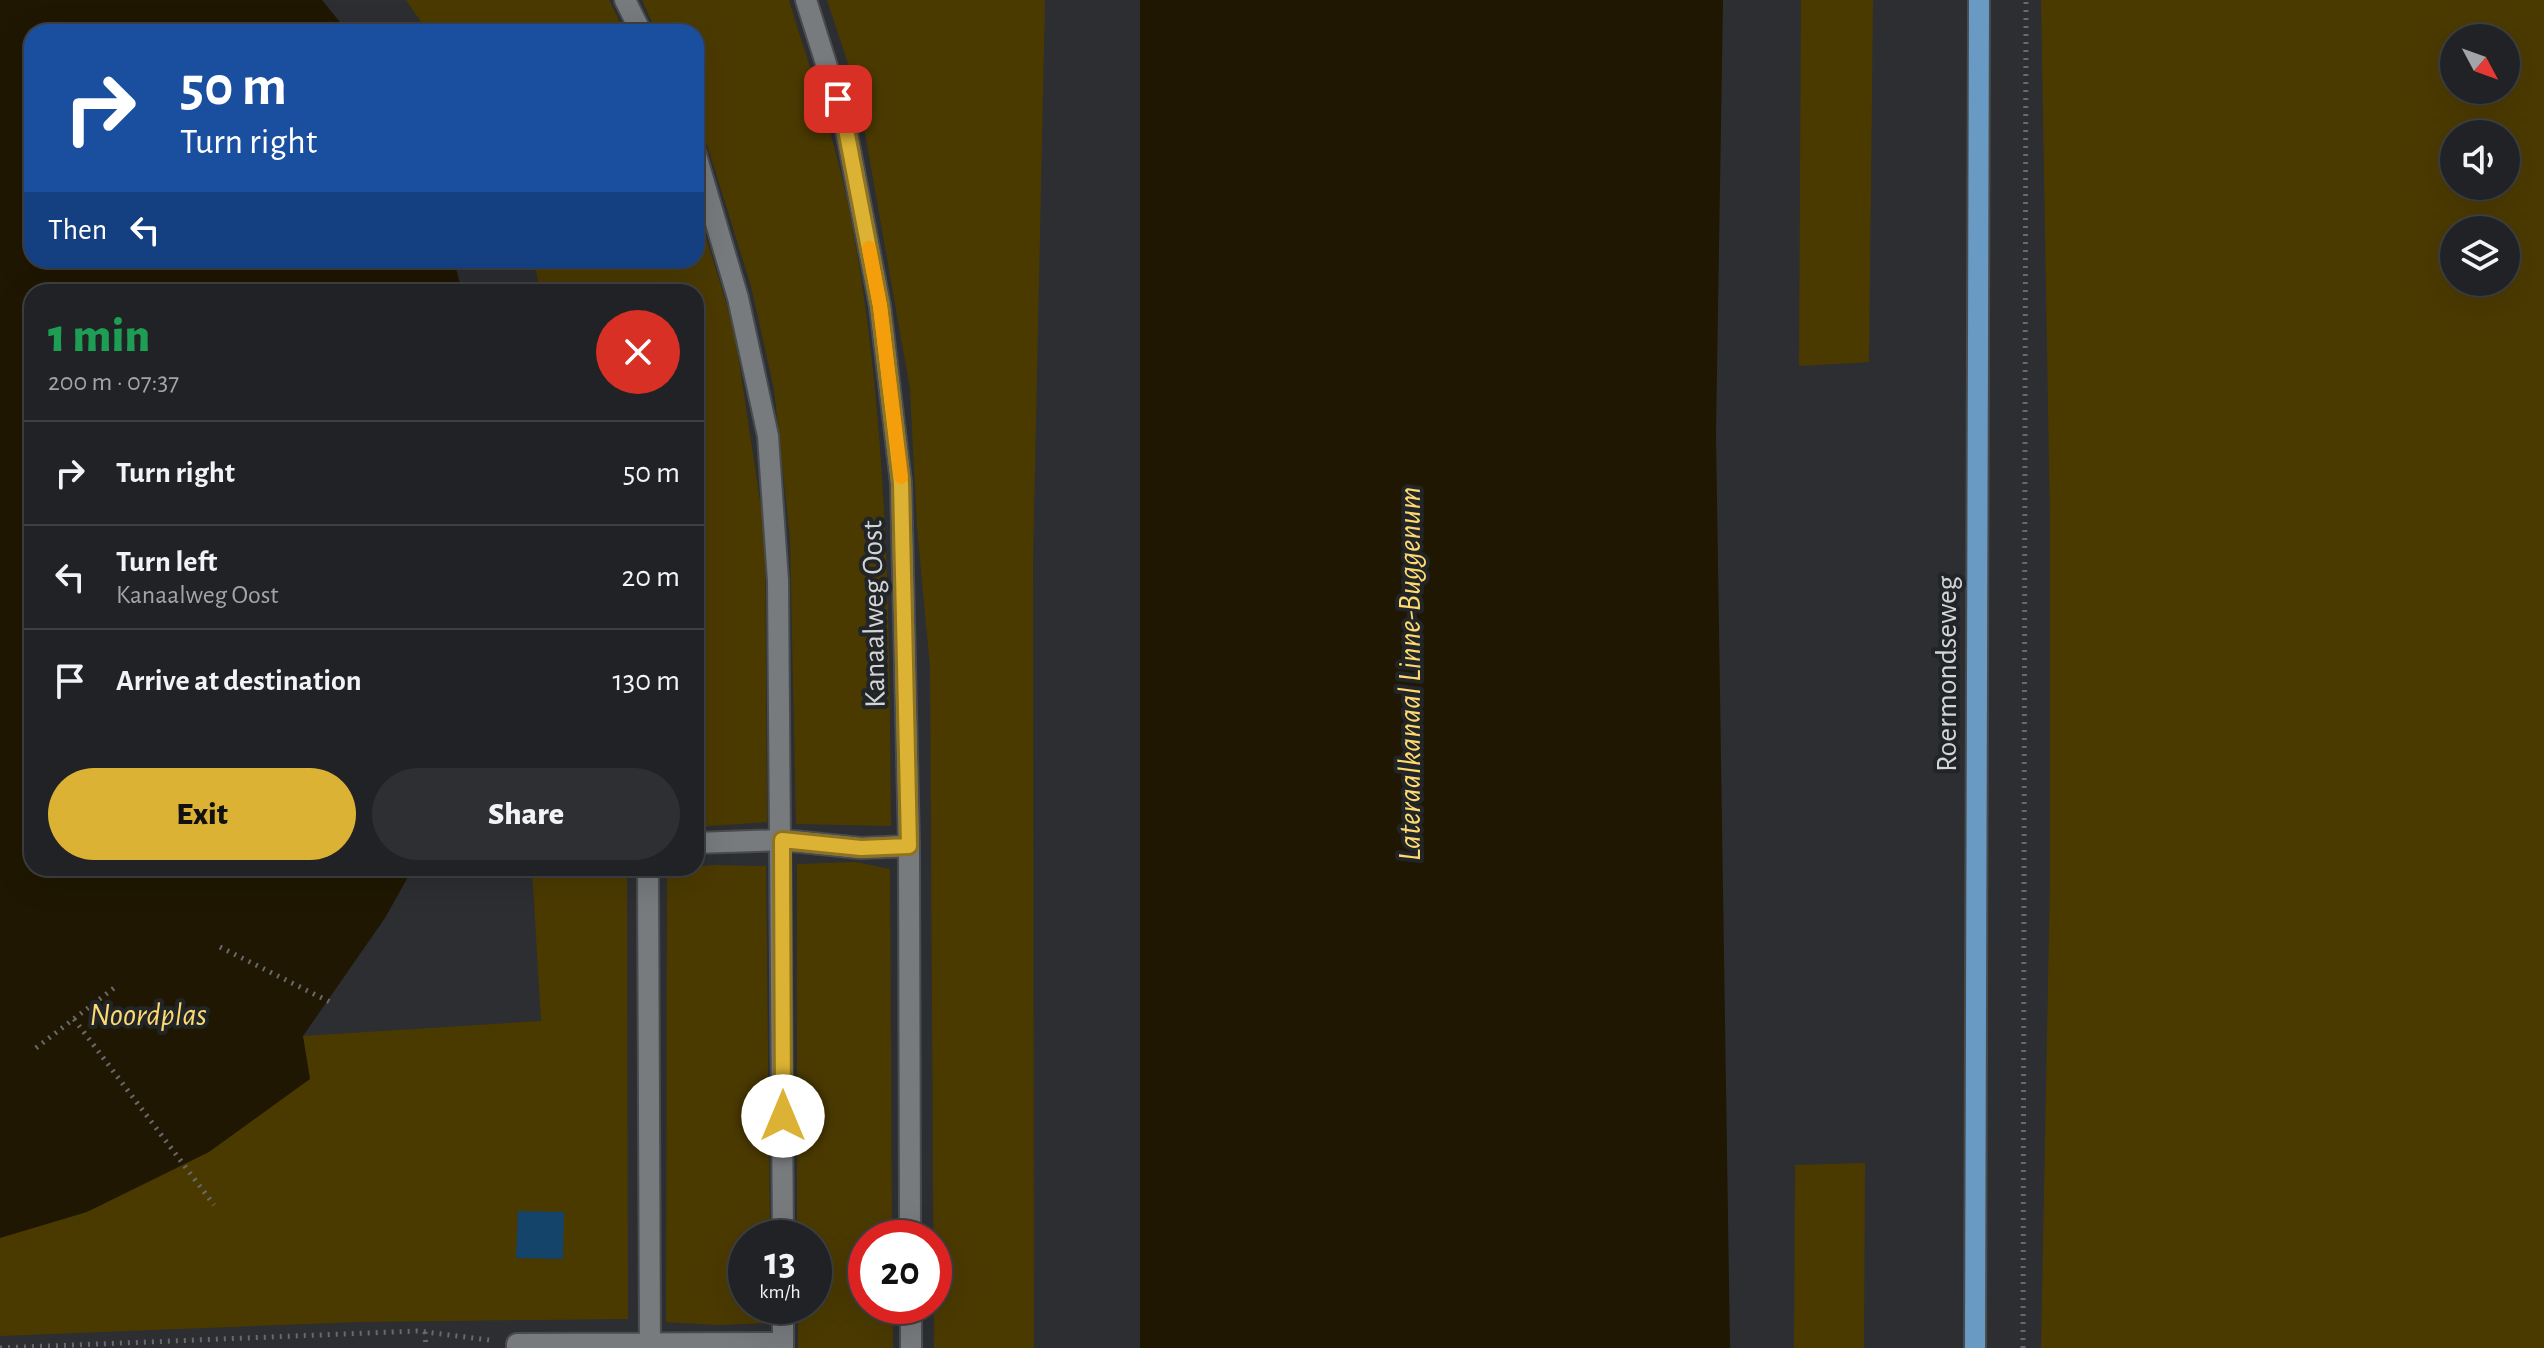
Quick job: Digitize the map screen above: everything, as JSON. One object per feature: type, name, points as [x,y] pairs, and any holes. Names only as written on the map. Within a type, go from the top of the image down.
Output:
[{"type":"main road","name":"Roermondseweg","points":[[1975,1348],[1979,0]]},
{"type":"street","points":[[625,0],[637,24]]},
{"type":"street","name":"Kanaalweg Oost","points":[[806,0],[845,124],[880,306],[901,483],[909,846],[910,1220]]},
{"type":"street","points":[[704,182],[738,298],[768,436],[778,581],[783,1220]]},
{"type":"street","points":[[704,843],[782,840],[861,848],[909,846]]},
{"type":"street","points":[[648,876],[650,1345]]},
{"type":"street","points":[[517,1346],[783,1346],[783,1324]]},
{"type":"street","points":[[911,1324],[911,1348]]},
{"type":"path","points":[[2023,1348],[2026,0]]},
{"type":"path","points":[[220,947],[332,1003]]},
{"type":"path","points":[[36,1048],[114,988]]},
{"type":"path","points":[[74,1019],[214,1205]]},
{"type":"path","points":[[425,1332],[426,1348]]},
{"type":"path","points":[[0,1348],[425,1332],[517,1346]]},
{"type":"shaded area","points":[[406,0],[609,0],[621,24],[422,24]]},
{"type":"shaded area","points":[[642,0],[789,0],[828,127],[848,204],[862,281],[879,436],[887,592],[891,826],[796,824],[790,538],[774,389],[751,286],[704,139],[704,24],[652,24]]},
{"type":"shaded area","points":[[827,0],[1045,0],[1033,561],[1034,1348],[934,1348],[934,1324],[952,1324],[952,1220],[933,1220],[930,667],[917,527],[910,389],[862,116]]},
{"type":"shaded area","points":[[1801,0],[1873,0],[1869,362],[1799,366]]},
{"type":"shaded area","points":[[2041,0],[2544,0],[2544,1348],[2041,1348],[2050,881],[2050,520]]},
{"type":"shaded area","points":[[704,231],[734,328],[765,534],[767,822],[704,826],[704,284],[538,284],[536,268],[704,268]]},
{"type":"shaded area","points":[[855,862],[890,869],[892,1220],[848,1220],[848,1324],[893,1324],[893,1348],[798,1348],[798,1324],[832,1324],[832,1220],[797,1220],[797,864]]},
{"type":"shaded area","points":[[704,866],[766,866],[770,1220],[728,1220],[728,1324],[744,1324],[718,1325],[666,1322],[667,876],[704,876]]},
{"type":"shaded area","points":[[532,876],[627,876],[628,1319],[357,1322],[0,1336],[0,1238],[303,1036],[541,1021]]},
{"type":"shaded area","points":[[1865,1163],[1864,1348],[1794,1348],[1795,1165]]},
{"type":"water","name":"Noordplas","points":[[0,0],[322,0],[342,24],[24,24],[24,268],[456,268],[460,284],[24,284],[24,876],[409,876],[385,918],[303,1036],[310,1079],[209,1152],[87,1212],[0,1238]]},
{"type":"water","name":"Lateraalkanaal Linne-Buggenum","points":[[1140,0],[1723,0],[1716,434],[1730,1348],[1140,1348]]},
{"type":"building","points":[[518,1211],[564,1212],[563,1259],[516,1258]]},
{"type":"slow traffic","points":[[869,248],[880,306],[901,477]]},
{"type":"route","points":[[783,1116],[782,840],[861,848],[909,846],[901,483],[880,306],[838,99]]}]
